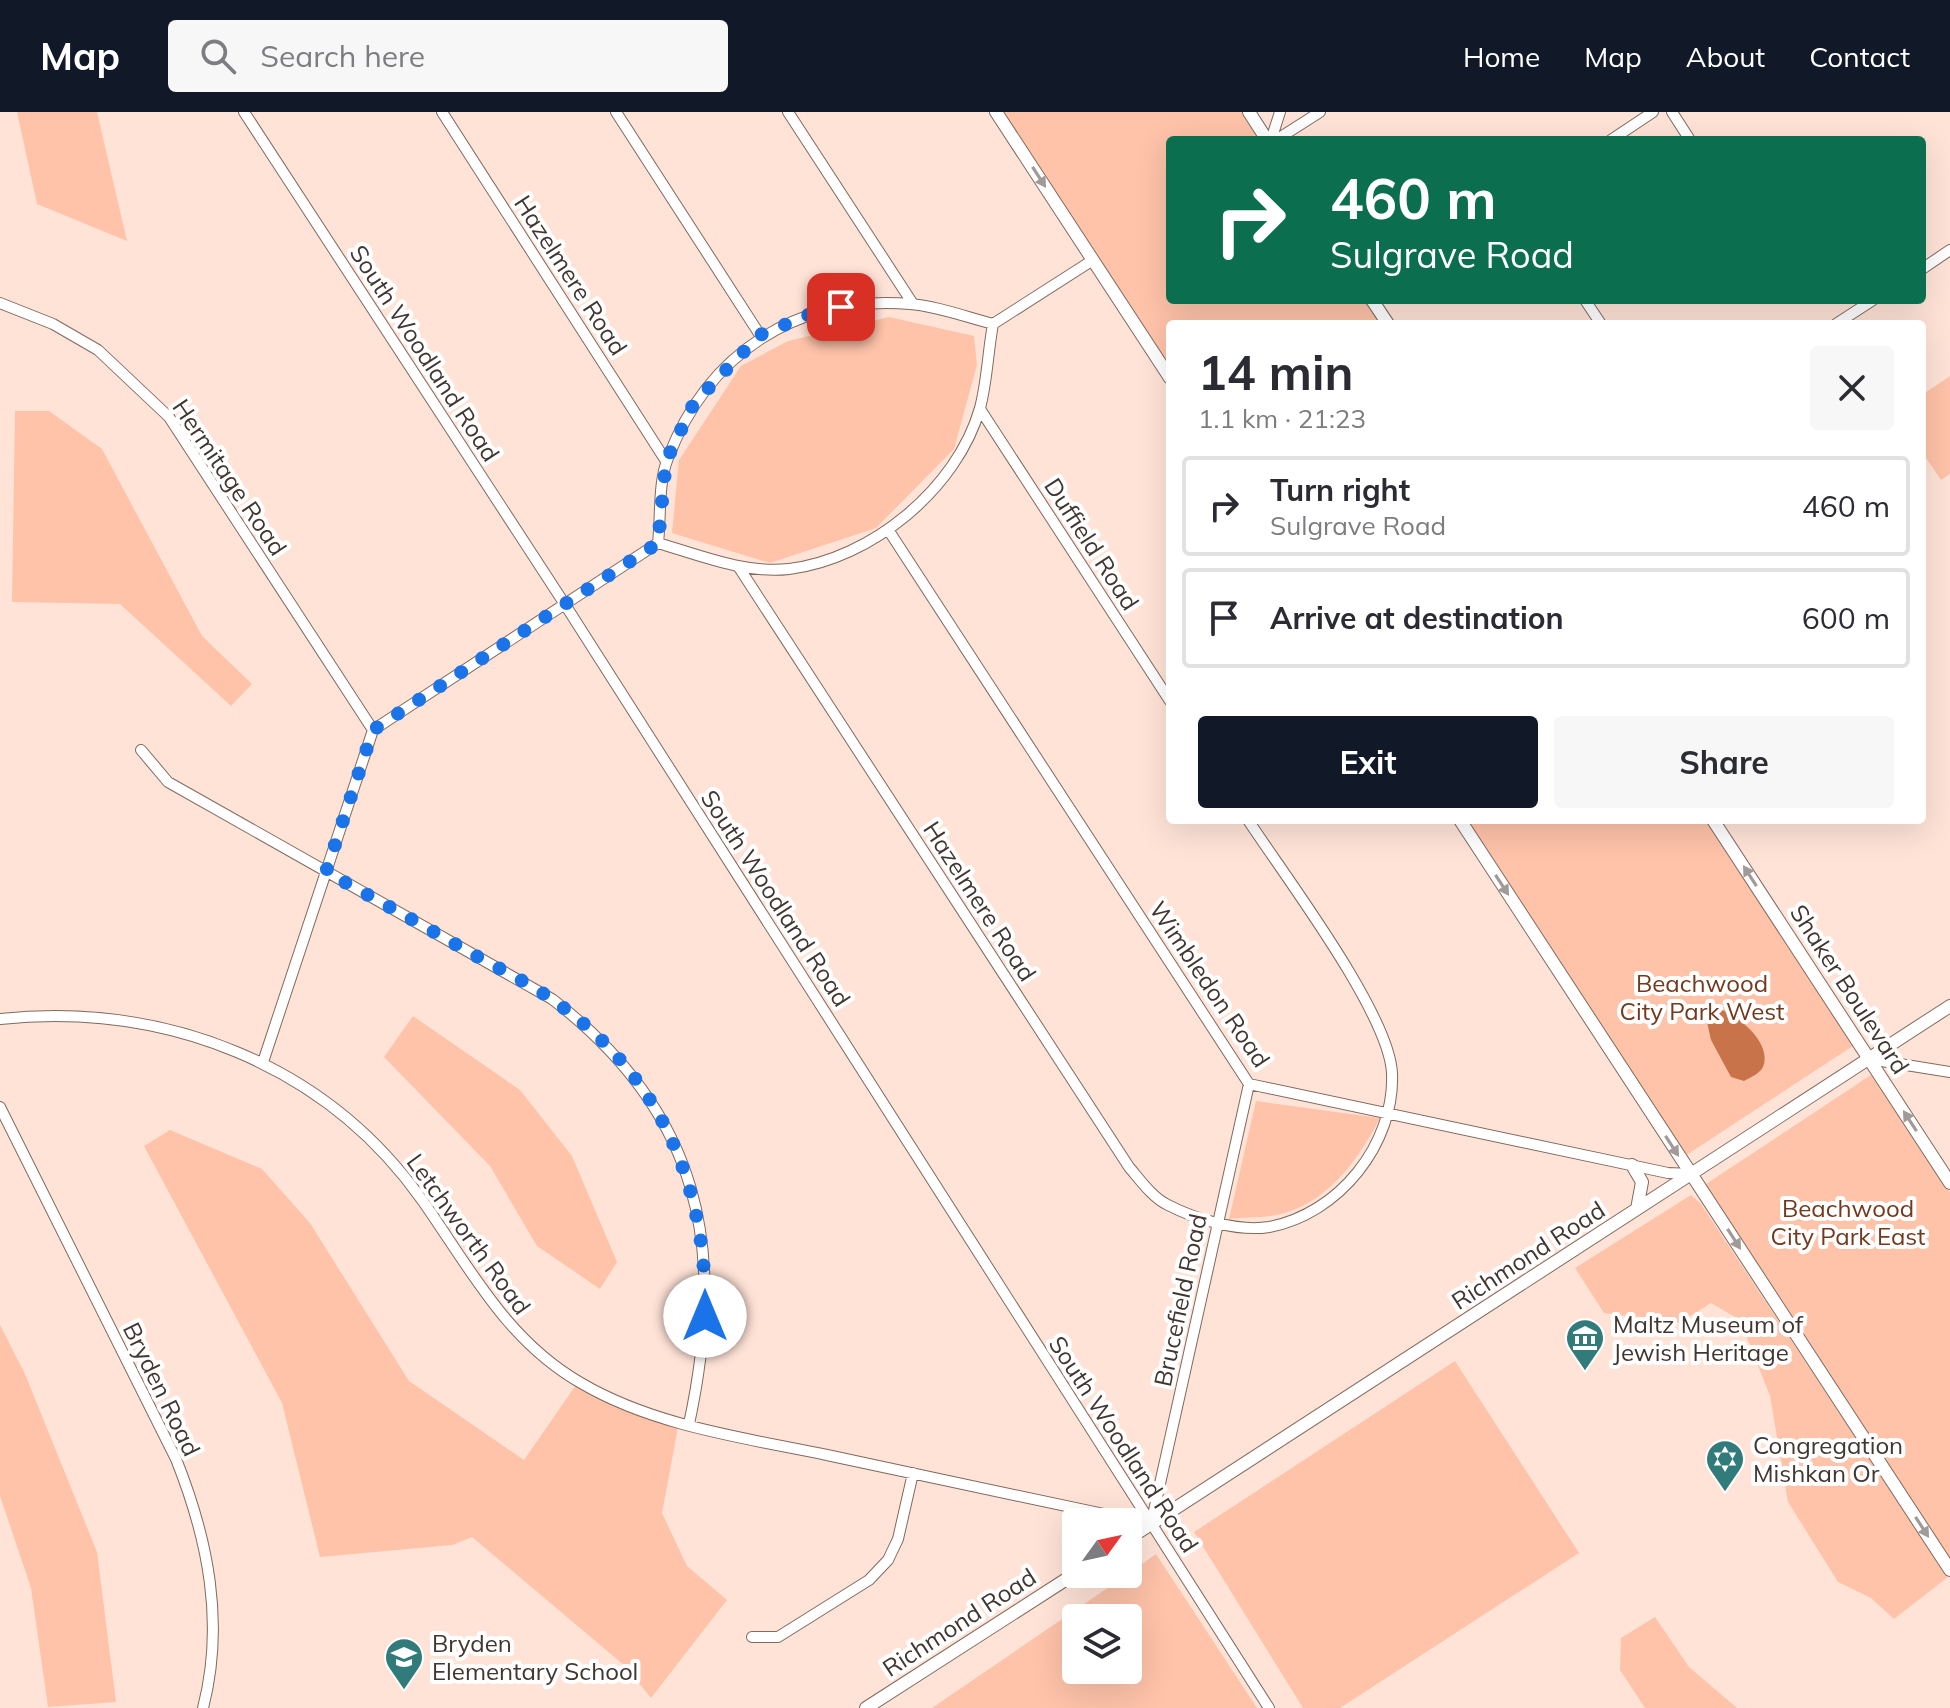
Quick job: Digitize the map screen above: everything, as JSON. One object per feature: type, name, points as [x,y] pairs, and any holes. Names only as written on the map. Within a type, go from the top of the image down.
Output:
[{"type":"main road","points":[[996,112],[1166,372]]},
{"type":"main road","points":[[1249,112],[1268,136]]},
{"type":"main road","points":[[1463,824],[1950,1570]]},
{"type":"main road","name":"Shaker Boulevard","points":[[1716,824],[1950,1183]]},
{"type":"main road","name":"Richmond Road","points":[[1142,1530],[1950,1006]]},
{"type":"main road","points":[[1632,1165],[1642,1182],[1637,1209]]},
{"type":"main road","name":"Richmond Road","points":[[866,1708],[1062,1582]]},
{"type":"street","name":"South Woodland Road","points":[[244,112],[564,603],[1269,1708]]},
{"type":"street","name":"Hazelmere Road","points":[[442,112],[666,461]]},
{"type":"street","points":[[616,112],[760,335]]},
{"type":"street","points":[[788,112],[913,304]]},
{"type":"street","points":[[1272,136],[1280,112]]},
{"type":"street","points":[[1278,136],[1320,112]]},
{"type":"street","points":[[1617,136],[1653,112]]},
{"type":"street","points":[[1672,112],[1687,136]]},
{"type":"street","points":[[1926,266],[1950,250]]},
{"type":"street","points":[[658,543],[666,461],[694,403],[760,335],[818,311],[864,303],[913,304],[993,324],[1093,260]]},
{"type":"street","name":"Hermitage Road","points":[[0,303],[53,324],[98,350],[169,417],[373,730]]},
{"type":"street","points":[[1842,320],[1867,304]]},
{"type":"street","points":[[263,1062],[373,730],[658,543],[738,566],[789,569],[849,551],[889,531],[927,496],[960,453],[980,409],[993,324]]},
{"type":"street","name":"Duffield Road","points":[[980,409],[1166,695]]},
{"type":"street","name":"Wimbledon Road","points":[[889,531],[1249,1084],[1632,1165],[1691,1174]]},
{"type":"street","name":"Hazelmere Road","points":[[738,566],[1129,1167],[1168,1205],[1217,1223],[1267,1227],[1302,1216],[1339,1191],[1361,1169],[1388,1115]]},
{"type":"street","points":[[141,750],[168,782],[552,999],[613,1051],[658,1110],[688,1176],[703,1244],[702,1361],[689,1424]]},
{"type":"street","points":[[1251,824],[1382,1030],[1392,1073],[1388,1115]]},
{"type":"street","name":"Letchworth Road","points":[[0,1019],[55,1015],[112,1018],[212,1040],[263,1062],[327,1103],[380,1150],[424,1203],[485,1297],[512,1328],[545,1358],[608,1398],[649,1414],[689,1424],[1151,1524]]},
{"type":"street","points":[[1869,1059],[1950,1072]]},
{"type":"street","name":"Brucefield Road","points":[[1151,1524],[1249,1084]]},
{"type":"street","name":"Bryden Road","points":[[0,1107],[176,1459],[192,1499],[206,1548],[212,1592],[213,1649],[203,1708]]},
{"type":"street","points":[[752,1637],[778,1637],[869,1580],[888,1560],[898,1539],[913,1473]]},
{"type":"green space","points":[[17,112],[97,112],[127,241],[37,204]]},
{"type":"green space","points":[[996,112],[1249,112],[1264,136],[1166,136],[1166,304],[1375,304],[1385,320],[1166,320],[1166,372]]},
{"type":"green space","points":[[889,317],[974,336],[977,365],[954,449],[876,528],[770,563],[672,533],[679,460],[741,366],[788,341]]},
{"type":"green space","points":[[1950,376],[1950,474],[1941,480],[1926,458],[1926,392]]},
{"type":"green space","points":[[15,411],[49,411],[102,449],[202,636],[252,684],[231,706],[120,604],[12,602]]},
{"type":"green space","name":"Beachwood City Park West","points":[[1463,824],[1716,824],[1859,1042],[1685,1156]]},
{"type":"green space","points":[[413,1016],[520,1090],[572,1156],[617,1262],[600,1289],[537,1246],[490,1166],[384,1057]]},
{"type":"green space","name":"Beachwood City Park East","points":[[1871,1075],[1950,1192],[1950,1564],[1703,1186]]},
{"type":"green space","points":[[1256,1101],[1380,1118],[1353,1162],[1316,1198],[1278,1215],[1229,1219]]},
{"type":"green space","points":[[170,1130],[262,1169],[310,1223],[409,1381],[524,1460],[578,1382],[679,1422],[662,1513],[687,1566],[727,1600],[651,1698],[625,1666],[472,1537],[452,1545],[320,1557],[282,1403],[144,1146]]},
{"type":"green space","points":[[1691,1195],[1701,1204],[1948,1577],[1894,1619],[1871,1598],[1838,1582],[1788,1502],[1770,1396],[1740,1320],[1711,1303],[1680,1323],[1604,1313],[1575,1268]]},
{"type":"green space","points":[[0,1325],[25,1374],[97,1552],[116,1702],[48,1707],[31,1588],[0,1496]]},
{"type":"green space","points":[[1455,1361],[1579,1553],[1340,1708],[1303,1708],[1194,1532]]},
{"type":"green space","points":[[1156,1554],[1257,1708],[932,1708],[1062,1619],[1062,1684],[1142,1684],[1142,1604],[1084,1604],[1108,1588],[1142,1588],[1142,1564]]},
{"type":"green space","points":[[1655,1617],[1689,1667],[1737,1708],[1645,1708],[1620,1670],[1621,1638]]},
{"type":"shaded area","points":[[1715,1007],[1749,1028],[1762,1045],[1763,1067],[1744,1081],[1731,1077],[1711,1040],[1705,1013]]},
{"type":"place","name":"Maltz Museum of Jewish Heritage","points":[[1585,1372]]},
{"type":"place","name":"Congregation Mishkan Or","points":[[1725,1493]]},
{"type":"place","name":"Bryden Elementary School","points":[[404,1691]]},
{"type":"route","points":[[705,1316],[703,1244],[688,1176],[658,1110],[613,1051],[552,999],[326,872],[373,730],[658,543],[666,461],[694,403],[731,361],[760,335],[818,311],[841,307]]}]
